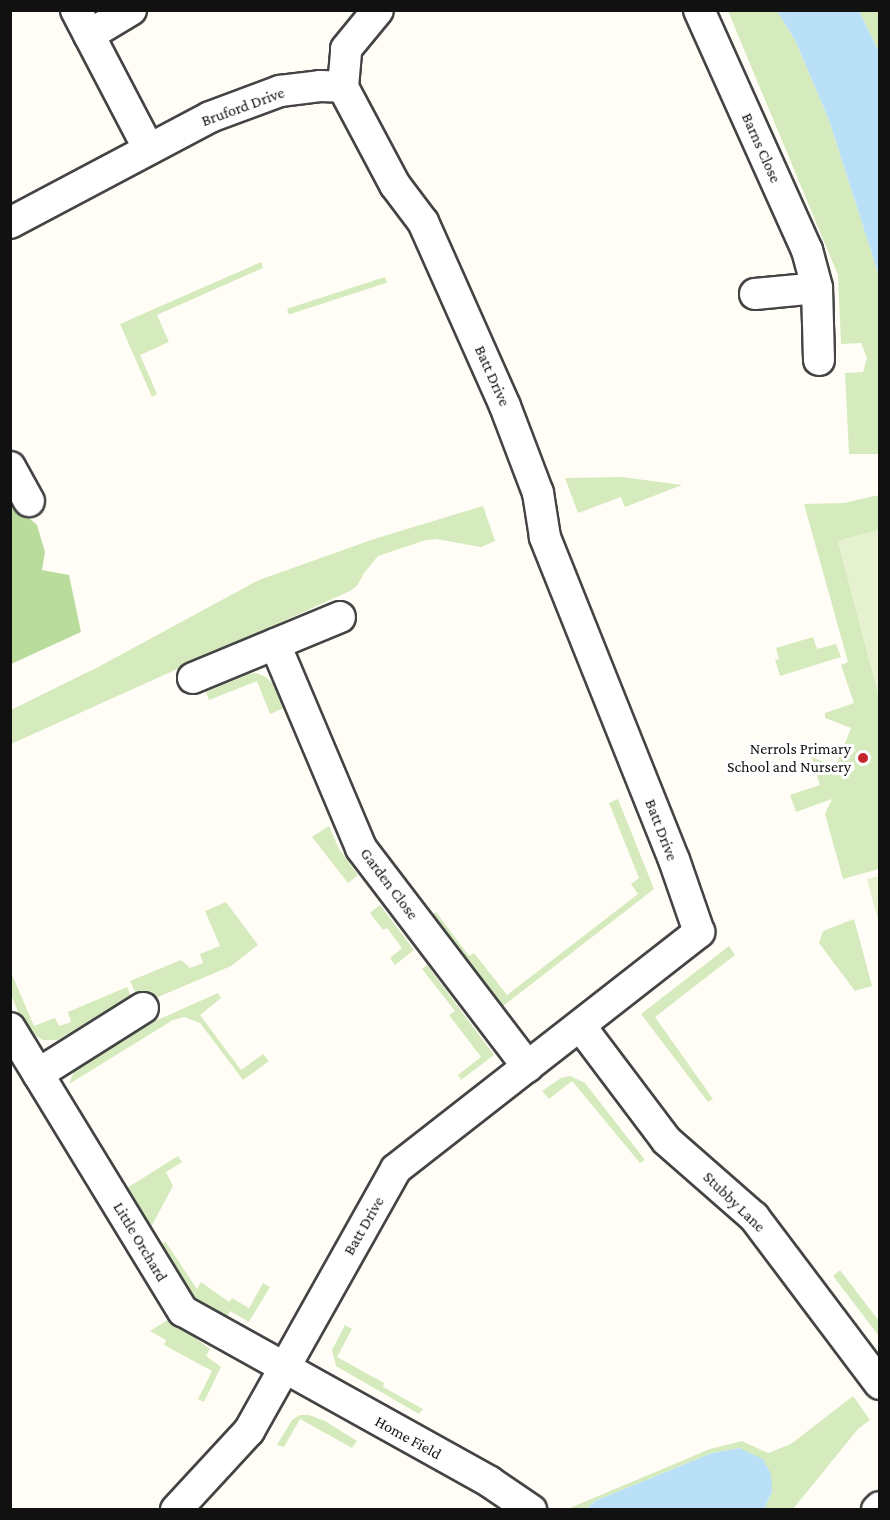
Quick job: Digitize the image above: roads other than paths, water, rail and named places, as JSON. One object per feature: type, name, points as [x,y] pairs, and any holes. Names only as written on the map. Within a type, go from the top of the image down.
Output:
[{"type":"street","points":[[131,10],[83,23],[148,148]]},
{"type":"street","points":[[343,87],[346,50],[378,10]]},
{"type":"street","name":"Barns Close","points":[[699,10],[807,250],[817,288],[819,360]]},
{"type":"street","name":"Bruford Drive","points":[[10,223],[210,117],[280,91],[320,86],[343,87]]},
{"type":"street","name":"Batt Drive","points":[[176,1509],[249,1431],[396,1169],[581,1027],[699,932],[674,860],[545,537],[538,493],[506,406],[423,222],[395,185],[343,87]]},
{"type":"street","points":[[755,294],[817,288]]},
{"type":"street","points":[[10,467],[29,501]]},
{"type":"street","points":[[193,678],[340,617]]},
{"type":"street","name":"Garden Close","points":[[276,644],[361,848],[528,1067]]},
{"type":"street","points":[[38,1074],[143,1008]]},
{"type":"street","name":"Stubby Lane","points":[[581,1027],[666,1140],[754,1217],[879,1384]]},
{"type":"street","name":"Little Orchard","points":[[10,1028],[183,1311],[283,1369]]},
{"type":"street","name":"Home Field","points":[[283,1369],[490,1482],[531,1509]]},
{"type":"water","points":[[777,11],[859,11],[879,52],[879,276],[829,120],[795,40]]},
{"type":"water","points":[[739,1448],[763,1459],[771,1474],[772,1492],[764,1509],[587,1509],[595,1501],[712,1453]]},
{"type":"place","name":"Nerrols Primary School and Nursery","points":[[863,758]]}]
